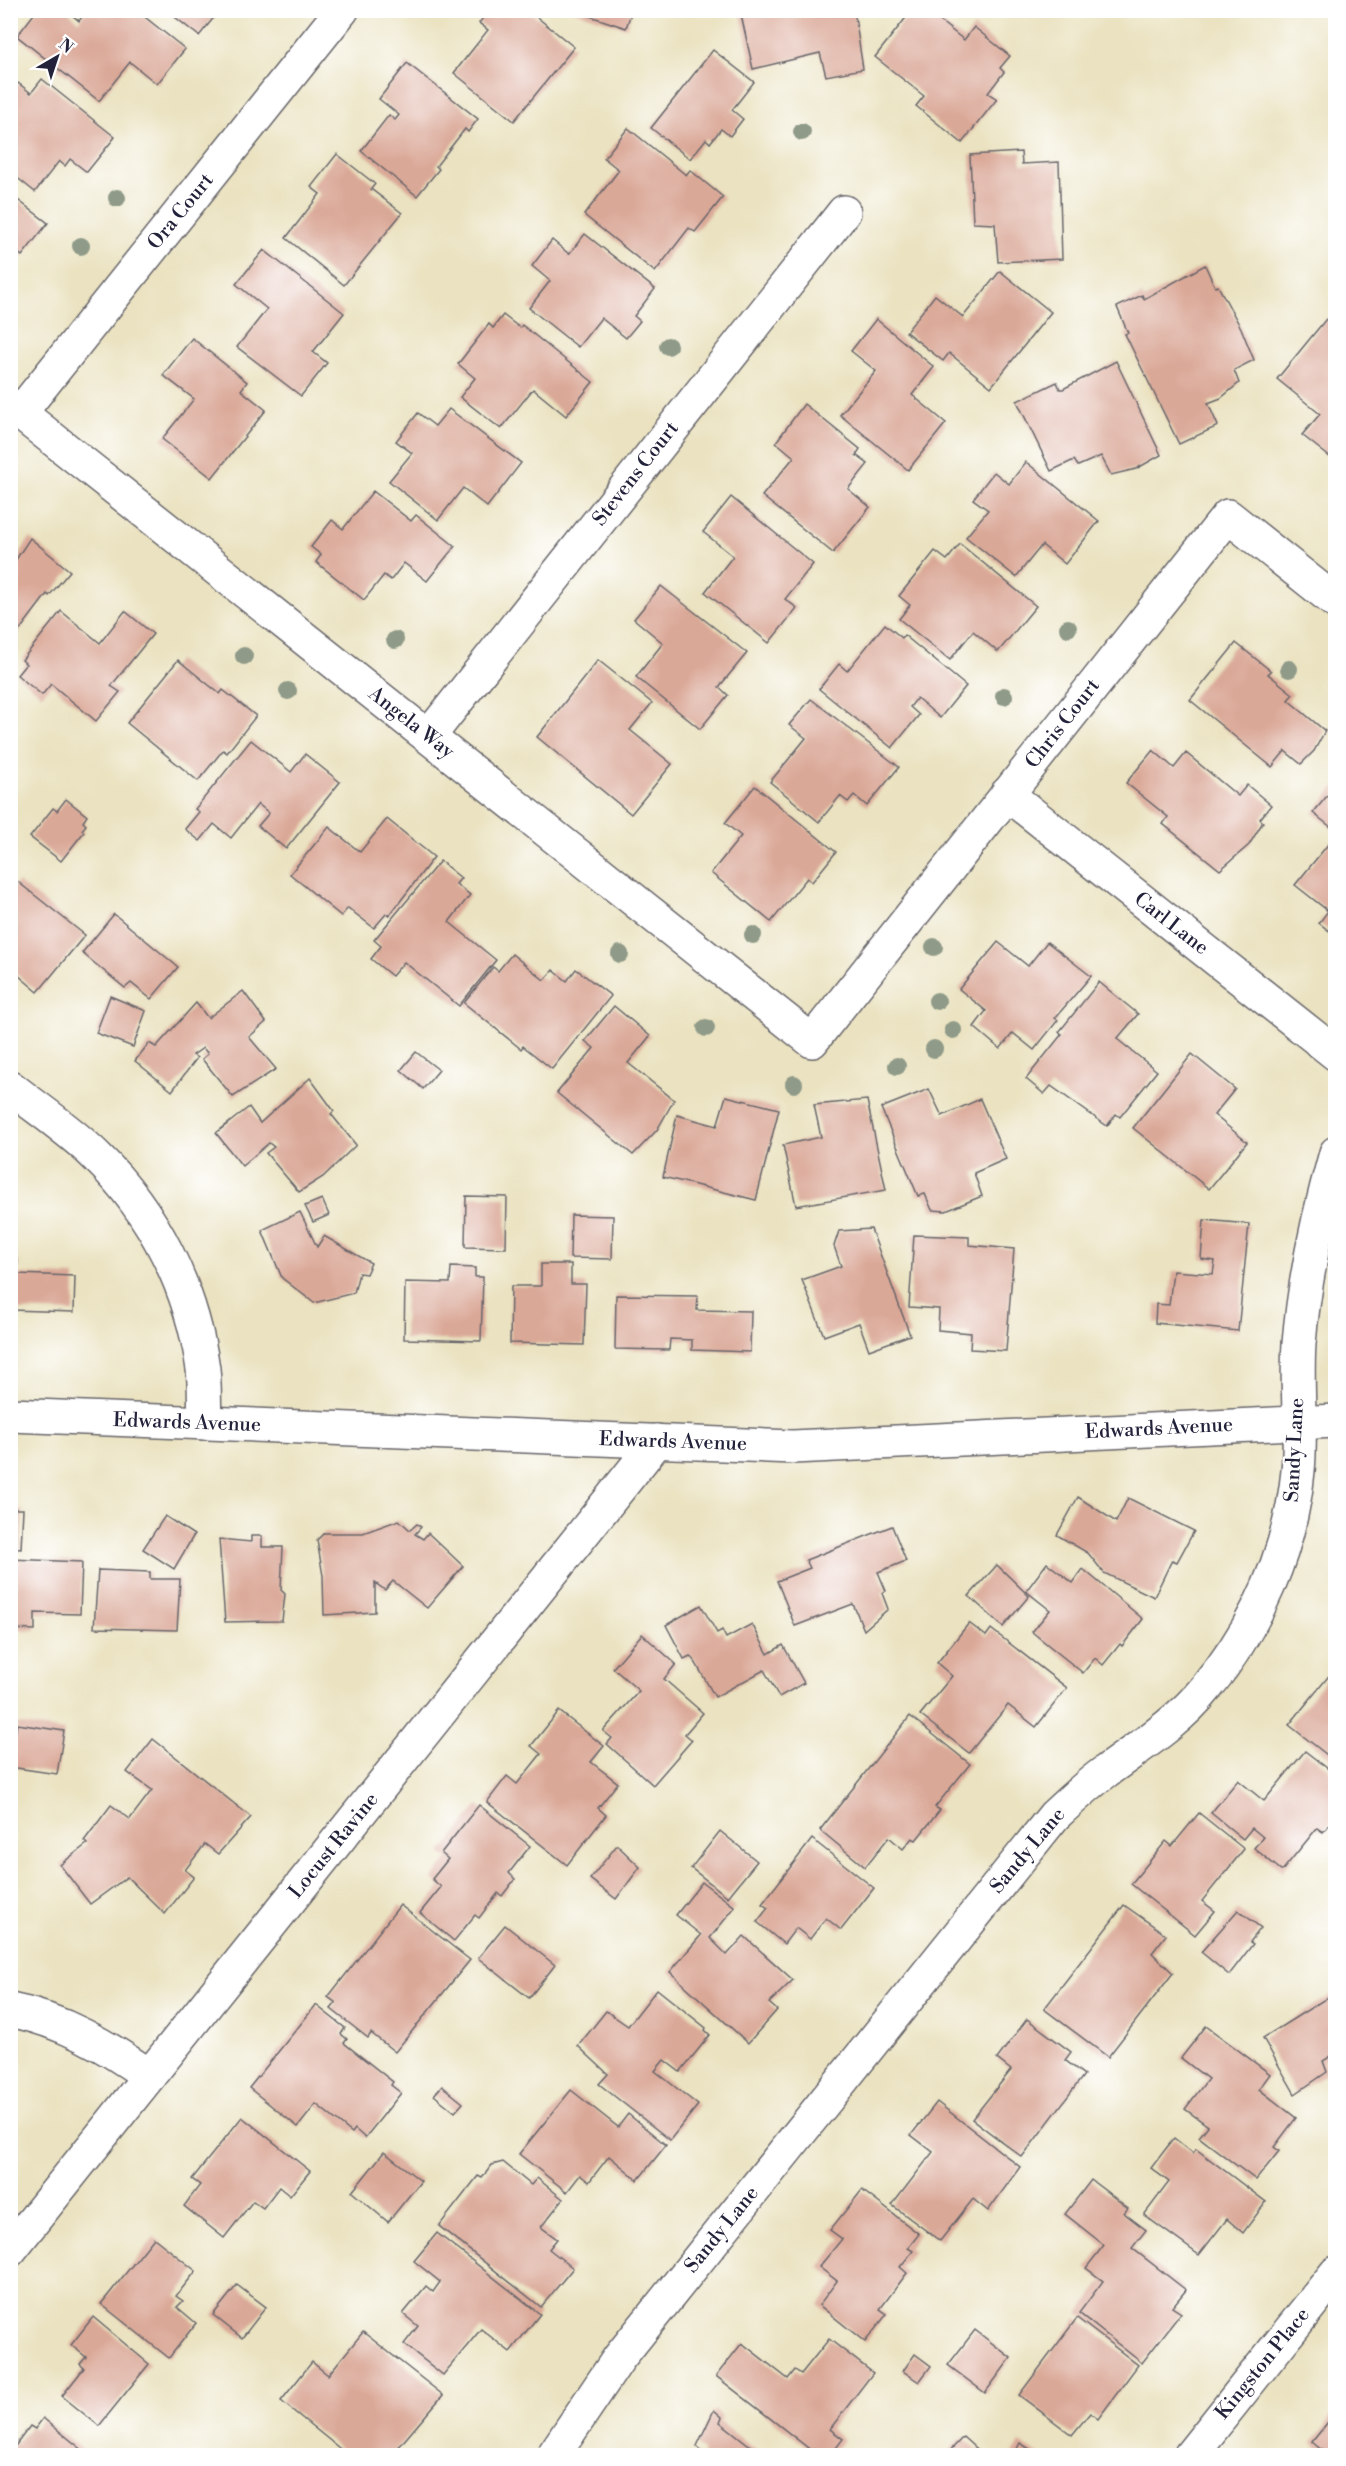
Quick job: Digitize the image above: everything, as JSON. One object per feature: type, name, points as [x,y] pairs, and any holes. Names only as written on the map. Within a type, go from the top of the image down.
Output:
[{"type":"street","name":"Ora Court","points":[[15,409],[342,10]]},
{"type":"street","name":"Stevens Court","points":[[429,736],[844,212]]},
{"type":"street","name":"Angela Way","points":[[15,409],[812,1041]]},
{"type":"street","name":"Chris Court","points":[[812,1041],[1228,516],[1335,602]]},
{"type":"street","name":"Carl Lane","points":[[1007,794],[1335,1054]]},
{"type":"street","points":[[10,1087],[96,1155],[136,1201],[168,1253],[191,1310],[203,1370],[205,1424]]},
{"type":"street","name":"Sandy Lane","points":[[553,2456],[619,2358],[1054,1816],[1103,1773],[1162,1731],[1204,1690],[1240,1643],[1268,1591],[1289,1529],[1298,1471],[1299,1346],[1307,1271],[1335,1153]]},
{"type":"street","name":"Edwards Avenue","points":[[10,1415],[793,1447],[1335,1421]]},
{"type":"street","name":"Locust Ravine","points":[[10,2250],[657,1441]]},
{"type":"street","points":[[10,2010],[69,2028],[118,2054],[149,2076]]},
{"type":"street","name":"Kingston Place","points":[[1190,2456],[1335,2273]]},
{"type":"building","points":[[37,10],[66,10],[79,21],[87,10],[136,10],[185,49],[157,84],[130,62],[99,101],[17,36]]},
{"type":"building","points":[[166,10],[220,10],[199,36]]},
{"type":"building","points":[[489,10],[528,10],[574,47],[514,121],[454,73],[488,30],[479,23]]},
{"type":"building","points":[[572,10],[632,10],[626,28]]},
{"type":"building","points":[[740,10],[854,10],[863,69],[826,76],[820,53],[753,69]]},
{"type":"building","points":[[912,10],[926,10],[964,40],[974,27],[1010,56],[1000,68],[1004,72],[988,93],[997,99],[962,143],[916,106],[924,96],[875,57]]},
{"type":"building","points":[[713,50],[754,82],[732,110],[743,119],[730,136],[721,129],[710,143],[706,139],[690,159],[651,128]]},
{"type":"building","points":[[407,63],[478,119],[468,132],[465,129],[436,166],[439,169],[417,196],[361,151],[389,115],[395,120],[399,115],[379,99]]},
{"type":"building","points":[[42,79],[115,137],[87,172],[70,159],[65,166],[59,161],[35,192],[10,172],[10,93],[18,83],[31,93]]},
{"type":"building","points":[[628,128],[686,175],[690,170],[723,197],[695,232],[689,228],[655,272],[584,215],[619,170],[604,158]]},
{"type":"building","points":[[1021,152],[1022,164],[1059,162],[1062,259],[998,262],[995,224],[973,223],[970,155]]},
{"type":"building","points":[[337,154],[375,184],[371,189],[402,213],[344,285],[286,238],[320,194],[311,187]]},
{"type":"building","points":[[10,194],[48,223],[22,256],[10,247]]},
{"type":"building","points":[[585,234],[655,289],[634,316],[640,321],[626,338],[601,318],[578,347],[529,308],[550,281],[532,266],[552,240],[569,254]]},
{"type":"building","points":[[264,250],[344,313],[313,352],[327,363],[301,396],[237,347],[267,309],[236,284]]},
{"type":"building","points":[[1205,265],[1215,287],[1218,286],[1241,328],[1254,360],[1234,370],[1239,383],[1221,398],[1208,403],[1218,426],[1179,444],[1125,334],[1128,333],[1117,307],[1142,295],[1144,299]]},
{"type":"building","points":[[1000,271],[1051,312],[991,387],[949,353],[943,361],[906,332],[935,295],[963,317]]},
{"type":"building","points":[[503,315],[520,328],[522,325],[593,382],[566,416],[533,389],[501,429],[460,397],[475,378],[458,364],[489,324],[493,328]]},
{"type":"building","points":[[876,319],[934,367],[912,395],[946,423],[908,470],[840,415],[876,371],[851,351]]},
{"type":"building","points":[[1326,319],[1336,327],[1336,462],[1302,435],[1320,414],[1277,379]]},
{"type":"building","points":[[192,338],[247,382],[241,390],[266,410],[212,478],[162,439],[194,399],[163,375]]},
{"type":"building","points":[[1116,361],[1161,455],[1136,469],[1111,475],[1101,456],[1078,466],[1074,460],[1051,471],[1017,401],[1057,382],[1060,389],[1063,389]]},
{"type":"building","points":[[804,404],[860,449],[856,455],[868,464],[848,489],[870,507],[833,553],[762,496],[794,457],[776,442]]},
{"type":"building","points":[[449,409],[521,463],[487,507],[463,488],[438,520],[389,481],[412,453],[396,441],[418,413],[435,426]]},
{"type":"building","points":[[1026,462],[1099,521],[1065,564],[1042,545],[1016,577],[966,537],[988,510],[973,499],[994,472],[1009,484]]},
{"type":"building","points":[[373,491],[411,521],[416,515],[455,546],[427,581],[404,563],[391,580],[384,575],[364,600],[316,562],[321,555],[311,547],[332,520],[343,529]]},
{"type":"building","points":[[731,497],[813,564],[785,599],[797,608],[769,643],[705,592],[733,556],[703,532]]},
{"type":"building","points":[[30,538],[70,571],[49,596],[47,594],[10,643],[10,561],[13,564]]},
{"type":"building","points":[[960,544],[1036,606],[998,652],[973,631],[950,660],[899,619],[910,605],[899,596],[935,551],[947,560]]},
{"type":"building","points":[[661,586],[747,653],[719,687],[728,695],[700,729],[636,677],[663,643],[634,619]]},
{"type":"building","points":[[61,611],[100,643],[125,611],[153,634],[111,686],[120,692],[96,721],[51,684],[42,695],[17,675],[26,664],[22,660]]},
{"type":"building","points":[[885,624],[902,638],[904,635],[966,686],[940,718],[917,698],[910,707],[919,715],[892,748],[819,689],[839,664],[847,671]]},
{"type":"building","points":[[1236,643],[1271,671],[1268,674],[1293,694],[1288,700],[1325,731],[1314,751],[1301,764],[1285,751],[1272,767],[1190,700]]},
{"type":"building","points":[[178,660],[220,694],[223,690],[256,716],[227,753],[223,750],[198,781],[127,723]]},
{"type":"building","points":[[598,660],[652,703],[630,730],[672,764],[631,814],[537,737]]},
{"type":"building","points":[[811,699],[899,767],[867,806],[854,795],[848,802],[840,796],[819,822],[770,782],[806,738],[789,725]]},
{"type":"building","points":[[251,740],[291,772],[305,754],[340,782],[286,849],[258,826],[269,813],[258,804],[231,838],[214,824],[200,841],[185,829],[199,812],[195,809]]},
{"type":"building","points":[[1153,750],[1174,768],[1186,753],[1238,796],[1247,785],[1271,805],[1260,819],[1263,822],[1249,845],[1220,870],[1163,824],[1168,817],[1126,783]]},
{"type":"building","points":[[1336,785],[1336,831],[1313,813]]},
{"type":"building","points":[[755,786],[836,852],[812,882],[807,878],[771,922],[711,873],[741,836],[725,823]]},
{"type":"building","points":[[66,799],[87,816],[83,822],[86,825],[82,830],[84,832],[61,861],[30,837],[53,808],[57,811]]},
{"type":"building","points":[[387,819],[434,857],[389,916],[386,914],[374,928],[348,908],[341,916],[290,874],[329,827],[360,852]]},
{"type":"building","points":[[1330,842],[1336,847],[1336,936],[1319,923],[1328,911],[1295,885]]},
{"type":"building","points":[[440,861],[461,878],[456,884],[470,895],[449,922],[496,960],[459,1006],[404,962],[392,976],[371,959],[381,946],[374,940]]},
{"type":"building","points":[[18,882],[85,935],[38,992],[12,970],[17,964],[10,958],[10,891]]},
{"type":"building","points":[[114,914],[178,967],[151,999],[131,983],[125,988],[82,953]]},
{"type":"building","points":[[998,942],[1028,966],[1047,942],[1091,976],[1055,1018],[1058,1020],[1034,1050],[1013,1033],[1000,1049],[974,1027],[986,1011],[959,989]]},
{"type":"building","points":[[512,954],[544,980],[553,970],[567,981],[576,969],[611,996],[552,1069],[523,1046],[521,1049],[464,1003],[493,967],[498,971]]},
{"type":"building","points":[[1099,982],[1138,1014],[1117,1039],[1157,1071],[1120,1117],[1116,1114],[1107,1126],[1051,1086],[1044,1094],[1026,1079],[1062,1034],[1059,1032]]},
{"type":"building","points":[[243,991],[266,1022],[249,1037],[276,1069],[233,1097],[202,1059],[208,1054],[203,1048],[193,1055],[197,1058],[172,1091],[135,1061],[149,1043],[156,1047],[196,1003],[208,1018]]},
{"type":"building","points":[[110,996],[146,1011],[133,1047],[96,1033]]},
{"type":"building","points":[[614,1006],[650,1036],[628,1063],[674,1100],[657,1130],[633,1155],[557,1093],[594,1048],[585,1041]]},
{"type":"building","points":[[416,1052],[439,1070],[423,1089],[401,1070]]},
{"type":"building","points":[[1192,1054],[1235,1089],[1214,1115],[1247,1142],[1209,1189],[1133,1128]]},
{"type":"building","points":[[310,1078],[334,1111],[331,1114],[356,1145],[323,1177],[299,1192],[266,1153],[274,1147],[269,1143],[242,1166],[216,1133],[249,1107],[260,1123]]},
{"type":"building","points":[[929,1089],[942,1116],[980,1099],[1006,1159],[974,1173],[982,1196],[946,1211],[932,1210],[925,1194],[918,1196],[881,1108]]},
{"type":"building","points":[[726,1096],[779,1109],[756,1200],[663,1177],[677,1115],[717,1126]]},
{"type":"building","points":[[867,1100],[886,1190],[796,1206],[783,1145],[821,1137],[814,1105]]},
{"type":"building","points":[[466,1196],[507,1197],[506,1248],[465,1247]]},
{"type":"building","points":[[322,1199],[329,1215],[313,1222],[305,1206]]},
{"type":"building","points":[[300,1212],[317,1247],[324,1236],[371,1263],[366,1274],[359,1273],[354,1293],[314,1303],[282,1278],[262,1230]]},
{"type":"building","points":[[571,1215],[613,1216],[612,1259],[570,1258]]},
{"type":"building","points":[[1204,1220],[1249,1224],[1238,1331],[1155,1323],[1156,1304],[1169,1305],[1173,1271],[1213,1274],[1215,1261],[1201,1259]]},
{"type":"building","points":[[871,1229],[910,1335],[869,1350],[859,1323],[824,1336],[802,1280],[841,1266],[834,1246],[839,1231]]},
{"type":"building","points":[[914,1235],[969,1237],[969,1245],[1014,1249],[1006,1351],[970,1349],[971,1333],[938,1330],[939,1309],[909,1307]]},
{"type":"building","points":[[10,1260],[18,1260],[17,1274],[75,1276],[74,1312],[10,1310]]},
{"type":"building","points":[[541,1264],[571,1264],[571,1284],[586,1284],[584,1345],[510,1343],[511,1286],[541,1286]]},
{"type":"building","points":[[451,1267],[475,1268],[475,1277],[483,1277],[481,1341],[404,1339],[405,1282],[450,1283]]},
{"type":"building","points":[[616,1295],[698,1296],[697,1310],[751,1311],[750,1352],[692,1350],[692,1340],[670,1339],[669,1350],[615,1349]]},
{"type":"building","points":[[1078,1497],[1116,1522],[1128,1498],[1194,1531],[1177,1562],[1172,1560],[1154,1597],[1104,1573],[1088,1553],[1057,1535]]},
{"type":"building","points":[[10,1509],[23,1509],[21,1549],[10,1548]]},
{"type":"building","points":[[165,1516],[194,1535],[174,1569],[143,1549]]},
{"type":"building","points":[[399,1520],[410,1530],[417,1524],[421,1527],[415,1534],[423,1539],[428,1533],[463,1566],[427,1608],[393,1581],[385,1590],[375,1583],[375,1612],[324,1615],[323,1576],[317,1540],[324,1533],[363,1533]]},
{"type":"building","points":[[892,1526],[906,1561],[878,1572],[886,1591],[882,1593],[888,1609],[864,1630],[853,1604],[795,1626],[777,1581],[810,1568],[806,1560]]},
{"type":"building","points":[[251,1536],[262,1536],[262,1547],[283,1547],[281,1590],[285,1594],[282,1621],[225,1622],[219,1539],[251,1542]]},
{"type":"building","points":[[10,1559],[82,1562],[80,1614],[35,1613],[35,1630],[10,1629]]},
{"type":"building","points":[[1047,1563],[1073,1583],[1083,1569],[1143,1619],[1122,1646],[1120,1644],[1103,1665],[1095,1658],[1083,1673],[1032,1632],[1050,1610],[1026,1591]]},
{"type":"building","points":[[997,1565],[1029,1596],[1003,1627],[969,1596]]},
{"type":"building","points":[[98,1570],[150,1572],[150,1579],[180,1579],[177,1630],[94,1628]]},
{"type":"building","points":[[701,1605],[717,1633],[722,1630],[726,1638],[752,1624],[768,1654],[783,1645],[804,1683],[779,1697],[764,1670],[715,1697],[694,1660],[690,1656],[684,1659],[666,1625]]},
{"type":"building","points":[[969,1623],[986,1636],[991,1629],[1067,1688],[1036,1727],[1008,1705],[969,1753],[920,1715],[952,1676],[937,1663]]},
{"type":"building","points":[[642,1634],[676,1664],[664,1679],[703,1713],[685,1734],[692,1740],[653,1785],[607,1744],[612,1738],[603,1731],[639,1691],[613,1668]]},
{"type":"building","points":[[1336,1667],[1336,1762],[1289,1725]]},
{"type":"building","points":[[559,1711],[604,1746],[591,1762],[618,1783],[598,1808],[606,1815],[567,1865],[487,1802],[507,1776],[517,1784],[541,1754],[531,1746]]},
{"type":"building","points":[[910,1716],[970,1764],[935,1807],[940,1810],[916,1840],[912,1838],[903,1849],[889,1837],[865,1867],[820,1830]]},
{"type":"building","points":[[17,1724],[64,1731],[57,1774],[10,1767]]},
{"type":"building","points":[[153,1739],[251,1817],[218,1854],[205,1844],[185,1870],[194,1877],[165,1914],[127,1877],[90,1904],[60,1865],[87,1844],[84,1841],[111,1805],[130,1819],[152,1790],[127,1772]]},
{"type":"building","points":[[1305,1751],[1336,1775],[1336,1817],[1323,1832],[1317,1828],[1282,1871],[1254,1848],[1263,1837],[1252,1828],[1243,1839],[1211,1813],[1238,1780],[1264,1801]]},
{"type":"building","points":[[479,1805],[530,1846],[509,1873],[515,1879],[502,1896],[498,1893],[479,1918],[475,1915],[454,1941],[420,1913],[441,1887],[432,1879],[448,1859],[441,1853]]},
{"type":"building","points":[[1199,1813],[1244,1849],[1202,1901],[1215,1911],[1195,1935],[1131,1884],[1166,1841],[1172,1846]]},
{"type":"building","points":[[720,1831],[757,1861],[728,1897],[691,1868]]},
{"type":"building","points":[[812,1839],[874,1888],[841,1930],[826,1918],[810,1939],[796,1928],[784,1944],[757,1922],[768,1908],[762,1904]]},
{"type":"building","points":[[617,1845],[640,1867],[616,1899],[590,1879]]},
{"type":"building","points":[[702,1882],[735,1907],[710,1938],[727,1955],[744,1936],[793,1980],[769,2003],[777,2010],[748,2043],[670,1972],[701,1935],[676,1915]]},
{"type":"building","points":[[400,1905],[470,1960],[395,2052],[371,2033],[368,2038],[331,2009],[336,2003],[328,1997]]},
{"type":"building","points":[[1124,1905],[1166,1935],[1152,1953],[1173,1973],[1108,2057],[1044,2009]]},
{"type":"building","points":[[1238,1910],[1261,1928],[1250,1942],[1253,1944],[1229,1975],[1201,1952]]},
{"type":"building","points":[[505,1925],[555,1965],[529,1998],[478,1958]]},
{"type":"building","points":[[657,1989],[706,2028],[705,2030],[710,2035],[680,2072],[664,2060],[655,2071],[698,2105],[670,2140],[599,2084],[608,2074],[578,2046],[606,2011],[628,2026]]},
{"type":"building","points":[[1336,1992],[1336,2053],[1323,2061],[1327,2072],[1295,2094],[1263,2038]]},
{"type":"building","points":[[316,2005],[345,2028],[341,2034],[347,2039],[344,2043],[393,2082],[391,2085],[401,2093],[365,2138],[355,2129],[352,2133],[316,2104],[298,2127],[249,2088]]},
{"type":"building","points":[[1027,2019],[1071,2052],[1065,2060],[1084,2075],[1022,2157],[972,2119],[1011,2070],[997,2059]]},
{"type":"building","points":[[1206,2026],[1270,2074],[1259,2089],[1296,2118],[1274,2147],[1279,2151],[1256,2180],[1199,2137],[1208,2126],[1185,2109],[1208,2079],[1181,2058]]},
{"type":"building","points":[[442,2086],[463,2103],[455,2112],[434,2095]]},
{"type":"building","points":[[571,2090],[618,2127],[628,2114],[666,2145],[638,2180],[609,2156],[589,2182],[580,2175],[567,2192],[519,2154]]},
{"type":"building","points":[[937,2102],[1020,2167],[988,2211],[973,2199],[940,2241],[892,2205],[933,2152],[911,2135]]},
{"type":"building","points":[[242,2117],[310,2171],[290,2196],[279,2187],[263,2208],[253,2201],[224,2238],[184,2206],[200,2185],[192,2179]]},
{"type":"building","points":[[1174,2138],[1193,2153],[1196,2149],[1266,2202],[1243,2233],[1227,2219],[1199,2255],[1144,2215],[1169,2182],[1151,2168]]},
{"type":"building","points":[[384,2152],[421,2181],[388,2222],[352,2192]]},
{"type":"building","points":[[503,2162],[531,2185],[537,2178],[563,2199],[541,2227],[557,2239],[549,2249],[573,2268],[541,2307],[439,2226],[478,2176],[482,2178],[492,2165]]},
{"type":"building","points":[[1091,2180],[1128,2208],[1124,2213],[1146,2230],[1132,2248],[1186,2290],[1172,2307],[1181,2313],[1142,2363],[1079,2313],[1103,2281],[1086,2268],[1104,2245],[1065,2214]]},
{"type":"building","points":[[862,2190],[919,2234],[908,2248],[913,2251],[900,2267],[907,2273],[880,2309],[887,2314],[865,2342],[819,2305],[837,2281],[819,2267],[842,2239],[830,2230]]},
{"type":"building","points":[[437,2233],[540,2314],[510,2352],[481,2329],[443,2375],[404,2344],[418,2326],[403,2314],[426,2286],[433,2292],[440,2282],[414,2261]]},
{"type":"building","points":[[154,2238],[196,2271],[176,2296],[183,2301],[177,2307],[196,2323],[169,2358],[101,2304]]},
{"type":"building","points":[[237,2285],[266,2307],[242,2338],[213,2315]]},
{"type":"building","points":[[93,2317],[149,2364],[99,2426],[62,2396],[84,2368],[80,2364],[86,2357],[71,2345]]},
{"type":"building","points":[[1077,2318],[1138,2365],[1098,2419],[1090,2413],[1072,2435],[1019,2395]]},
{"type":"building","points":[[975,2330],[1011,2358],[985,2393],[948,2365]]},
{"type":"building","points":[[363,2332],[443,2395],[391,2456],[349,2456],[281,2401],[312,2362],[328,2375]]},
{"type":"building","points":[[829,2339],[873,2373],[830,2429],[843,2439],[830,2456],[823,2456],[814,2449],[812,2451],[716,2376],[742,2343],[788,2379],[795,2370],[801,2374]]},
{"type":"building","points":[[915,2354],[931,2366],[919,2382],[903,2371]]},
{"type":"building","points":[[714,2410],[722,2417],[720,2422],[763,2456],[702,2456],[704,2453],[697,2446]]},
{"type":"building","points":[[1336,2412],[1336,2456],[1329,2456],[1312,2442]]},
{"type":"building","points":[[43,2418],[90,2456],[10,2456],[10,2441],[16,2445],[30,2426],[35,2429]]},
{"type":"building","points":[[963,2437],[984,2456],[945,2456]]},
{"type":"building","points":[[1020,2443],[1041,2456],[1013,2456]]}]
